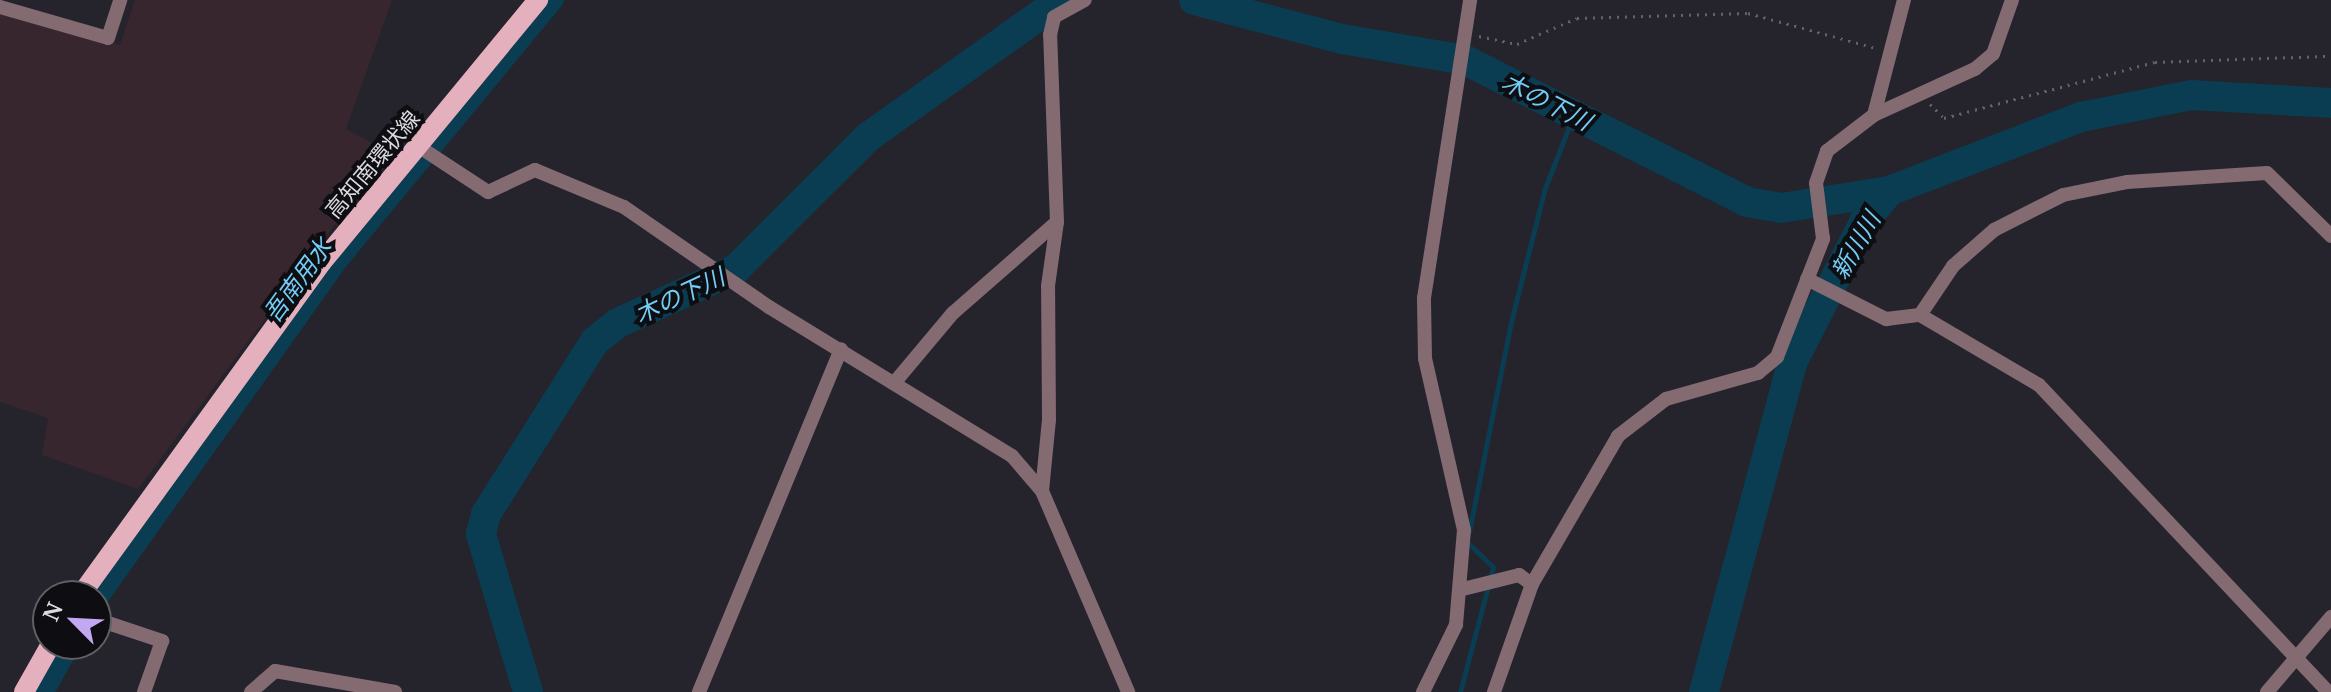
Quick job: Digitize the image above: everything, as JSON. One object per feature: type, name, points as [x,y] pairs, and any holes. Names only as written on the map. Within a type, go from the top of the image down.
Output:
[{"type":"main road","name":"高知南環状線","points":[[92,580],[322,262],[423,151],[535,1]]},
{"type":"main road","points":[[24,692],[42,660]]},
{"type":"street","points":[[0,7],[108,38],[120,0]]},
{"type":"street","points":[[1042,491],[1049,420],[1048,286],[1057,222],[1050,35],[1054,17],[1085,0]]},
{"type":"street","points":[[1423,692],[1449,648],[1459,590],[1464,530],[1425,358],[1424,313],[1456,69],[1470,0]]},
{"type":"street","points":[[1874,115],[1887,52],[1904,0]]},
{"type":"street","points":[[1494,692],[1532,584],[1639,413],[1758,373],[1777,357],[1811,281],[1823,215],[1816,183],[1827,151],[1874,115],[1922,95],[1993,54],[2012,0]]},
{"type":"street","points":[[423,151],[488,192],[535,170],[624,207],[734,284],[1012,456],[1042,491],[1128,692]]},
{"type":"street","points":[[1920,315],[1953,266],[1994,230],[2063,195],[2127,182],[2267,173],[2331,236]]},
{"type":"street","points":[[895,382],[953,313],[1057,222]]},
{"type":"street","points":[[1811,281],[1886,319],[1920,315],[2061,403],[2328,692]]},
{"type":"street","points":[[699,692],[841,349]]},
{"type":"street","points":[[1459,590],[1519,575],[1532,584]]},
{"type":"street","points":[[2267,692],[2331,617]]},
{"type":"street","points":[[112,624],[162,641],[144,692]]},
{"type":"street","points":[[251,692],[275,671],[395,692]]},
{"type":"path","points":[[1464,31],[1517,44],[1577,18],[1748,13],[1887,52]]},
{"type":"path","points":[[1922,95],[1944,118],[2155,62],[2331,56]]},
{"type":"shaded area","points":[[135,0],[392,0],[346,129],[389,152],[138,489],[42,455],[48,418],[0,402],[0,13],[120,45]]},
{"type":"waterway","name":"吾南用水","points":[[112,580],[339,261],[555,0]]},
{"type":"waterway","name":"木の下川","points":[[528,692],[481,534],[486,514],[595,341],[618,323],[736,269],[868,137],[1061,0]]},
{"type":"waterway","name":"木の下川","points":[[1194,0],[1342,39],[1465,60],[1747,202],[1781,208],[1889,191]]},
{"type":"waterway","name":"新川川","points":[[1704,692],[1793,361],[1865,220],[1889,191],[2081,117],[2192,95],[2331,103]]},
{"type":"waterway","points":[[1469,532],[1511,322],[1545,188],[1574,114]]},
{"type":"waterway","points":[[1460,692],[1493,567],[1467,542]]},
{"type":"waterway","name":"吾南用水","points":[[45,692],[63,660]]}]
